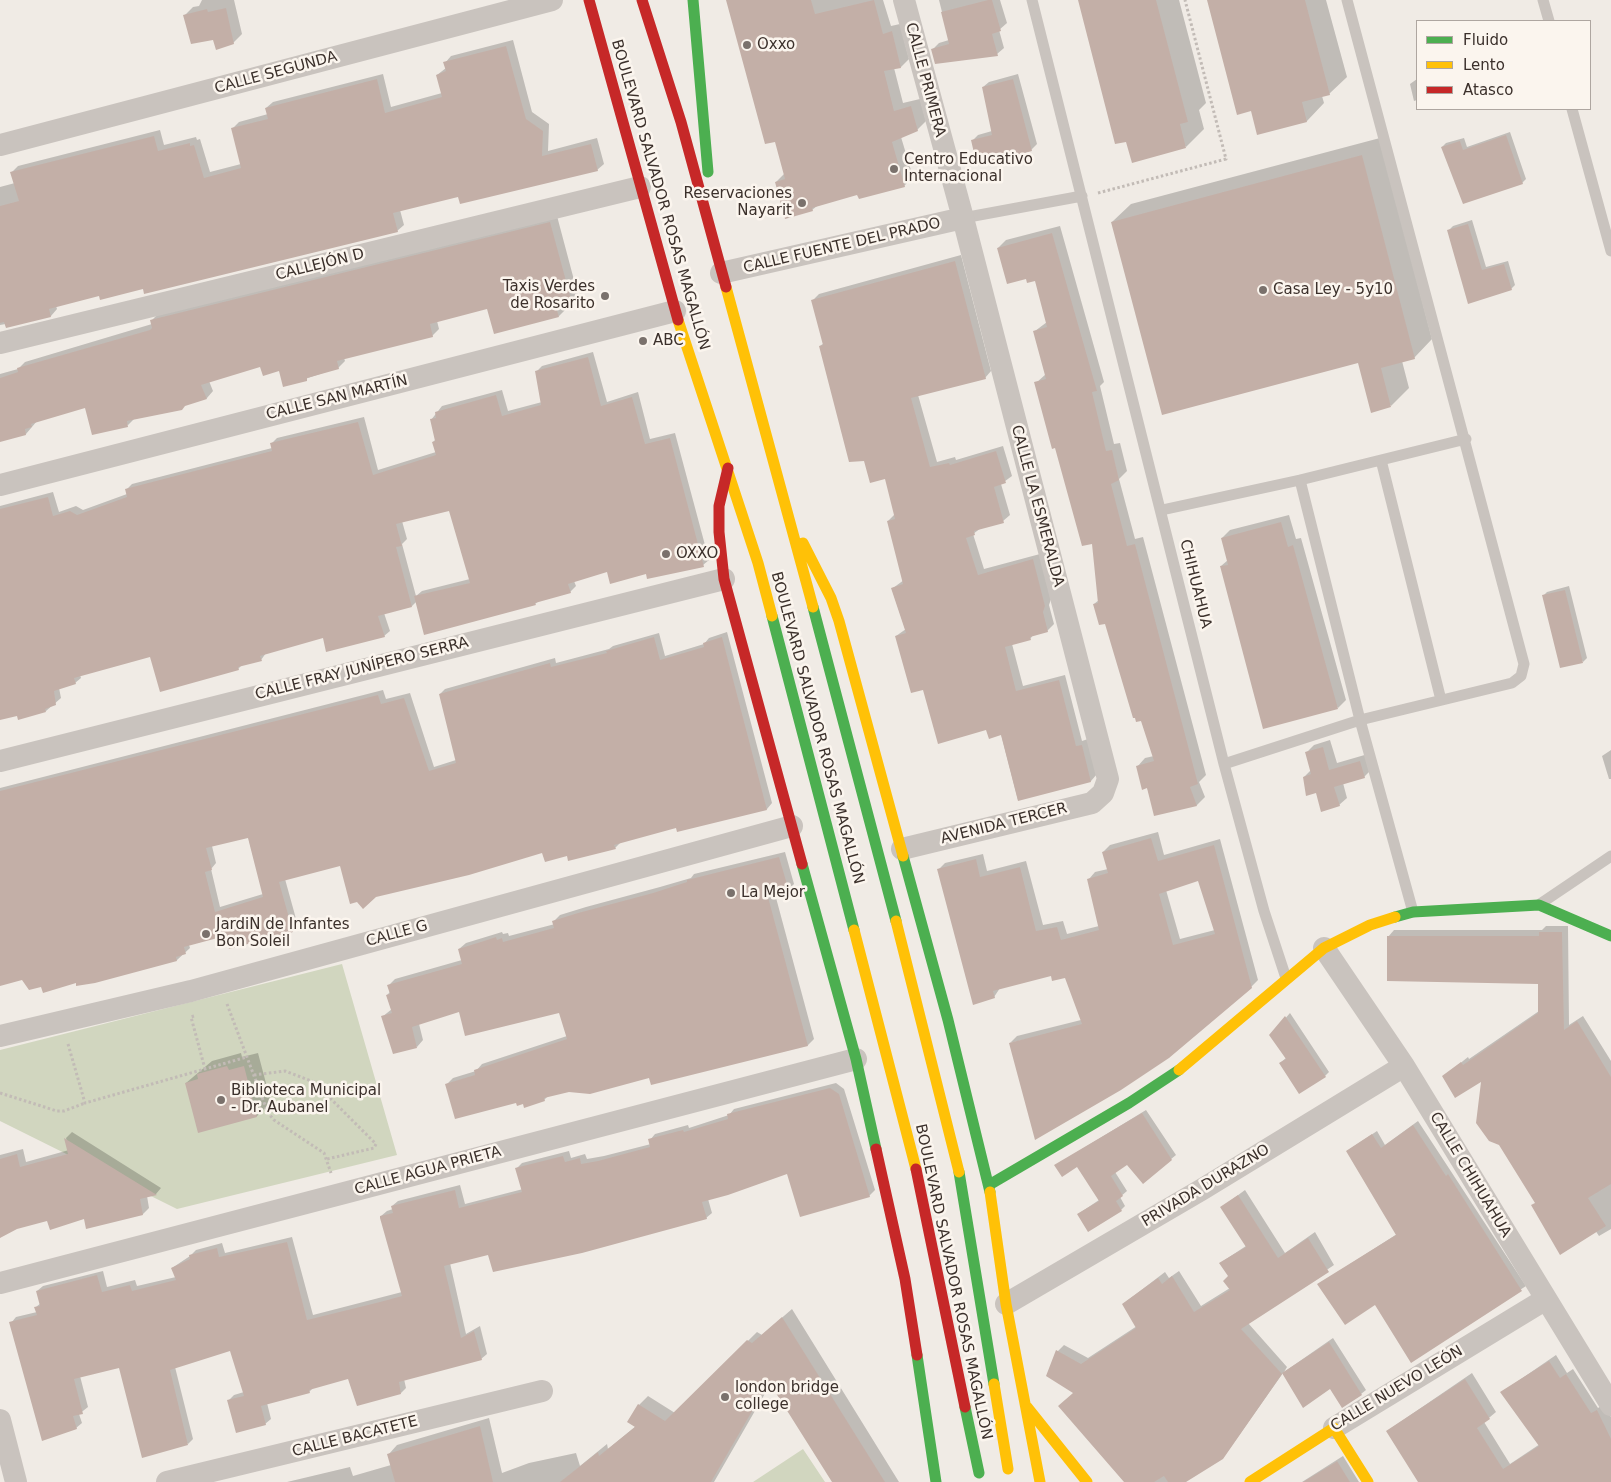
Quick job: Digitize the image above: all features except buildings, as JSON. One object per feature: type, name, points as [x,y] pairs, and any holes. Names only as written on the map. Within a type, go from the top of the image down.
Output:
[{"type":"main road","name":"BOULEVARD SALVADOR ROSAS MAGALLÓN","points":[[589,0],[675,311],[761,573],[918,1176],[979,1473]]},
{"type":"main road","name":"BOULEVARD SALVADOR ROSAS MAGALLÓN","points":[[642,0],[681,122],[788,511],[923,1023],[959,1170],[1008,1469]]},
{"type":"main road","points":[[693,0],[714,243]]},
{"type":"main road","points":[[728,468],[719,506],[718,532],[724,579],[856,1059],[905,1279],[936,1482]]},
{"type":"main road","points":[[788,511],[837,614],[948,1020],[989,1184],[1006,1304],[1026,1406],[1034,1460],[1040,1482]]},
{"type":"main road","points":[[989,1184],[1129,1104],[1178,1071],[1237,1023],[1286,978],[1324,948],[1370,925],[1413,912],[1539,905],[1611,936]]},
{"type":"main road","points":[[1026,1406],[1087,1482]]},
{"type":"main road","points":[[1334,1428],[1368,1482]]},
{"type":"main road","name":"CALLE NUEVO LEÓN","points":[[1250,1482],[1334,1428]]},
{"type":"main road","points":[[1028,1482],[1034,1460]]},
{"type":"street","name":"CALLE SEGUNDA","points":[[0,145],[552,0]]},
{"type":"street","name":"CALLE PRIMERA","points":[[904,0],[963,218]]},
{"type":"street","name":"CALLEJÓN D","points":[[0,343],[640,186]]},
{"type":"street","name":"CALLE FUENTE DEL PRADO","points":[[721,272],[963,218]]},
{"type":"street","name":"CALLE LA ESMERALDA","points":[[963,218],[1108,779],[1103,793]]},
{"type":"street","name":"CALLE SAN MARTÍN","points":[[0,485],[675,311]]},
{"type":"street","name":"CALLE FRAY JUNÍPERO SERRA","points":[[0,762],[724,579]]},
{"type":"street","name":"AVENIDA TERCER","points":[[902,849],[1092,803],[1103,793]]},
{"type":"street","name":"CALLE G","points":[[0,1036],[219,983],[792,826]]},
{"type":"street","name":"CALLE CHIHUAHUA","points":[[1324,948],[1404,1066],[1611,1405]]},
{"type":"street","name":"CALLE AGUA PRIETA","points":[[0,1283],[856,1059]]},
{"type":"street","name":"PRIVADA DURAZNO","points":[[1006,1304],[1202,1190],[1404,1066]]},
{"type":"street","name":"CALLE NUEVO LEÓN","points":[[1334,1428],[1546,1299]]},
{"type":"street","name":"CALLE BACATETE","points":[[167,1482],[542,1391]]},
{"type":"street","points":[[0,1420],[16,1482]]},
{"type":"lane","name":"CHIHUAHUA","points":[[1032,0],[1162,510],[1224,764],[1264,911],[1286,978]]},
{"type":"lane","points":[[1224,764],[1360,720],[1512,683],[1521,676],[1524,664],[1466,439],[1347,0]]},
{"type":"lane","points":[[1543,0],[1549,20]]},
{"type":"lane","points":[[682,9],[699,73]]},
{"type":"lane","points":[[1572,110],[1611,251]]},
{"type":"lane","points":[[963,218],[1082,196]]},
{"type":"lane","points":[[1162,510],[1300,480],[1466,439]]},
{"type":"lane","points":[[1381,460],[1441,700]]},
{"type":"lane","points":[[1300,480],[1360,720],[1413,912]]},
{"type":"lane","points":[[1539,905],[1611,856]]},
{"type":"path","points":[[1082,196],[1226,159],[1185,0]]},
{"type":"path","points":[[219,983],[268,1113],[274,1120],[320,1149],[327,1159],[338,1195]]},
{"type":"path","points":[[219,1010],[228,1008]]},
{"type":"path","points":[[201,1014],[191,1017],[205,1069]]},
{"type":"path","points":[[67,1040],[85,1103]]},
{"type":"path","points":[[0,1093],[57,1111],[64,1111],[85,1103],[247,1057]]},
{"type":"path","points":[[254,1075],[285,1071],[314,1082],[376,1144],[374,1148],[327,1159]]},
{"type":"green space","points":[[342,964],[397,1155],[177,1209],[0,1121],[0,1050]]},
{"type":"green space","points":[[803,1449],[825,1482],[753,1482]]},
{"type":"traffic: fast","points":[[693,0],[708,172]]},
{"type":"traffic: fast","points":[[813,607],[896,921]]},
{"type":"traffic: fast","points":[[772,616],[854,930]]},
{"type":"traffic: fast","points":[[903,856],[948,1020],[990,1192]]},
{"type":"traffic: fast","points":[[802,864],[856,1059],[876,1149]]},
{"type":"traffic: fast","points":[[1395,917],[1413,912],[1539,905],[1611,936]]},
{"type":"traffic: fast","points":[[989,1185],[1129,1103],[1179,1070]]},
{"type":"traffic: fast","points":[[959,1172],[994,1384]]},
{"type":"traffic: fast","points":[[917,1355],[936,1482]]},
{"type":"traffic: fast","points":[[965,1407],[979,1473]]},
{"type":"traffic: slow","points":[[726,287],[813,607]]},
{"type":"traffic: slow","points":[[678,320],[758,563],[772,616]]},
{"type":"traffic: slow","points":[[803,543],[831,598],[839,621],[903,856]]},
{"type":"traffic: slow","points":[[1179,1070],[1324,948],[1370,925],[1395,917]]},
{"type":"traffic: slow","points":[[896,921],[959,1172]]},
{"type":"traffic: slow","points":[[854,930],[916,1169]]},
{"type":"traffic: slow","points":[[990,1192],[1006,1304],[1040,1482]]},
{"type":"traffic: slow","points":[[994,1384],[1008,1469]]},
{"type":"traffic: slow","points":[[1027,1407],[1087,1482]]},
{"type":"traffic: slow","points":[[1250,1482],[1334,1428],[1368,1482]]},
{"type":"traffic: jam","points":[[589,0],[678,320]]},
{"type":"traffic: jam","points":[[642,0],[681,122],[726,287]]},
{"type":"traffic: jam","points":[[728,468],[719,506],[719,532],[724,579],[802,864]]},
{"type":"traffic: jam","points":[[876,1149],[905,1279],[917,1355]]},
{"type":"traffic: jam","points":[[916,1169],[965,1407]]},
{"type":"place","name":"Oxxo","points":[[747,45]]},
{"type":"place","name":"Centro Educativo Internacional","points":[[894,169]]},
{"type":"place","name":"Reservaciones Nayarit","points":[[802,203]]},
{"type":"place","name":"Casa Ley - 5y10","points":[[1263,290]]},
{"type":"place","name":"Taxis Verdes de Rosarito","points":[[605,296]]},
{"type":"place","name":"ABC","points":[[643,341]]},
{"type":"place","name":"OXXO","points":[[666,554]]},
{"type":"place","name":"La Mejor","points":[[731,893]]},
{"type":"place","name":"JardiN de Infantes Bon Soleil","points":[[206,934]]},
{"type":"place","name":"Biblioteca Municipal - Dr. Aubanel","points":[[221,1100]]},
{"type":"place","name":"london bridge college","points":[[725,1397]]}]
